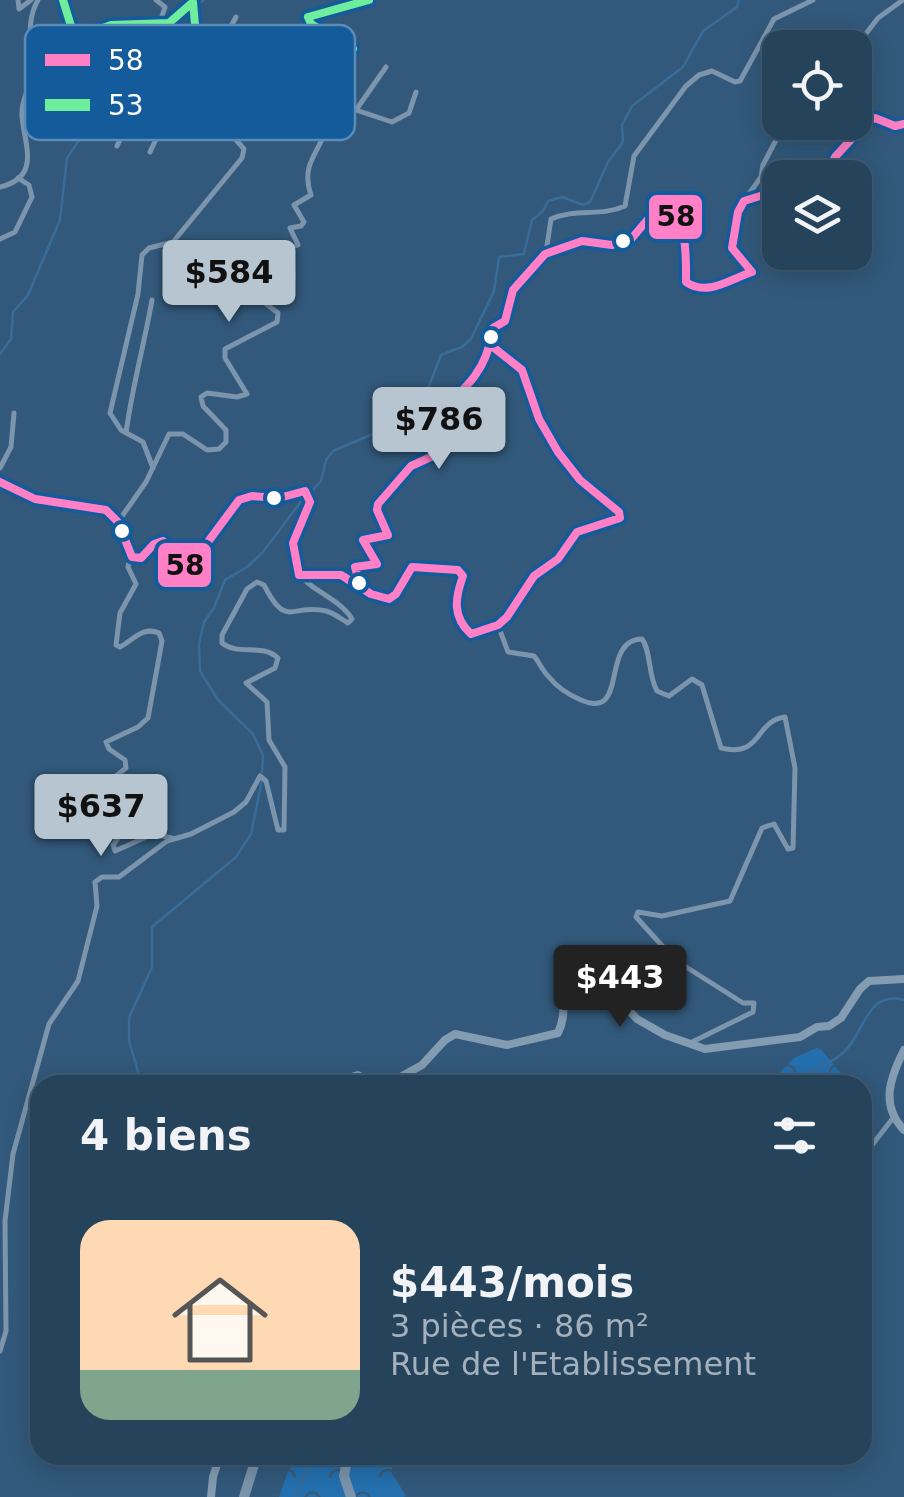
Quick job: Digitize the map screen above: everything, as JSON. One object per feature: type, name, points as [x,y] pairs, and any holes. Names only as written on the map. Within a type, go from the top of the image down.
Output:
[{"type":"main road","points":[[404,1075],[422,1065],[444,1040],[455,1034],[507,1045],[558,1033],[564,1020],[564,992],[587,969],[611,977],[623,1004],[637,1019],[688,1044],[711,1049],[800,1037],[837,1021],[869,982],[904,979]]},
{"type":"main road","points":[[904,1050],[889,1088],[892,1118],[904,1130]]},
{"type":"main road","points":[[211,1497],[216,1465]]},
{"type":"main road","points":[[244,1497],[254,1465]]},
{"type":"main road","points":[[346,1465],[344,1476],[351,1497]]},
{"type":"street","points":[[18,0],[16,7],[21,9],[34,0]]},
{"type":"street","points":[[31,25],[34,0]]},
{"type":"street","points":[[63,0],[71,25]]},
{"type":"street","points":[[156,0],[165,7],[159,25]]},
{"type":"street","points":[[313,25],[308,17],[369,0]]},
{"type":"street","points":[[546,254],[550,219],[565,213],[598,214],[625,206],[634,156],[693,79],[712,71],[740,81],[774,19],[813,0]]},
{"type":"street","points":[[869,30],[902,0]]},
{"type":"street","points":[[110,25],[169,24],[193,2],[197,25]]},
{"type":"street","points":[[232,25],[236,17]]},
{"type":"street","points":[[386,68],[356,110],[398,121],[409,114],[416,92]]},
{"type":"street","points":[[25,98],[21,112],[25,135]]},
{"type":"street","points":[[872,119],[895,126],[904,124]]},
{"type":"street","points":[[0,187],[24,172],[29,158],[26,140]]},
{"type":"street","points":[[116,146],[119,140]]},
{"type":"street","points":[[150,152],[156,140]]},
{"type":"street","points":[[153,468],[143,442],[116,426],[110,413],[138,294],[142,254],[149,248],[173,242],[239,162],[244,149],[239,140]]},
{"type":"street","points":[[118,522],[172,432],[183,434],[207,450],[219,449],[226,442],[226,430],[200,399],[207,393],[237,397],[247,394],[225,358],[225,349],[277,322],[278,313],[256,296],[254,288],[293,279],[293,272],[276,262],[273,254],[298,245],[290,228],[304,222],[294,205],[310,195],[305,172],[321,140]]},
{"type":"street","points":[[360,586],[354,567],[378,564],[364,540],[388,535],[378,504],[411,466],[433,456],[436,444],[429,423],[456,400],[485,362],[493,328],[505,321],[514,290],[546,254],[582,241],[612,244],[632,238],[654,212],[666,206],[676,213],[686,243],[686,282],[694,290],[702,291],[754,270],[732,248],[738,212],[762,177],[763,165],[776,140]]},
{"type":"street","points":[[834,160],[851,140]]},
{"type":"street","points":[[0,239],[15,232],[32,197],[29,185],[17,178]]},
{"type":"street","points":[[744,201],[762,196]]},
{"type":"street","points":[[126,433],[132,384],[152,300]]},
{"type":"street","points":[[299,575],[341,575],[371,594],[389,599],[412,567],[458,570],[463,576],[455,601],[458,622],[472,634],[498,624],[513,610],[536,573],[558,559],[577,532],[617,521],[620,515],[580,480],[558,452],[540,420],[522,370],[493,347],[491,336]]},
{"type":"street","points":[[0,468],[10,447],[14,413]]},
{"type":"street","points":[[0,482],[35,500],[101,508],[118,522],[136,584],[122,607],[116,645],[124,646],[148,630],[159,632],[162,641],[148,718],[106,742],[109,749],[126,760],[126,768],[101,788],[96,808],[106,820],[131,820],[113,850],[157,833],[172,838]]},
{"type":"street","points":[[35,1075],[46,1034],[78,981],[98,906],[96,882],[102,876],[119,877],[172,838],[191,834],[239,809],[256,779],[262,776],[275,807],[278,830],[285,828],[284,762],[269,740],[267,702],[246,683],[275,668],[278,658],[266,650],[228,648],[221,641],[234,609],[258,582],[264,584],[279,609],[294,613],[322,610],[352,622],[339,602],[305,584],[299,575],[293,543],[310,502],[308,494],[302,491],[279,498],[252,496],[239,500],[185,567],[173,565],[168,545],[163,541],[154,544],[141,558],[130,556]]},
{"type":"street","points":[[498,624],[508,652],[534,656],[548,677],[565,691],[595,704],[605,702],[611,695],[617,656],[634,638],[642,638],[647,644],[648,670],[657,692],[669,696],[692,678],[702,685],[721,748],[737,752],[750,748],[771,722],[785,717],[795,768],[793,848],[788,850],[780,831],[774,824],[768,824],[762,828],[730,901],[662,916],[644,910],[636,917],[675,960],[742,1003],[754,1003],[753,1012],[688,1044]]},
{"type":"street","points":[[0,1351],[6,1331],[4,1221],[13,1154],[30,1092]]},
{"type":"street","points":[[872,1145],[892,1118]]},
{"type":"green space","points":[[819,1047],[842,1075],[777,1075],[794,1058]]},
{"type":"green space","points":[[290,1465],[392,1465],[392,1474],[407,1497],[279,1497]]},
{"type":"waterway","points":[[198,4],[204,0]]},
{"type":"waterway","points":[[311,492],[321,481],[326,460],[333,451],[382,430],[410,408],[429,386],[441,355],[471,339],[494,291],[499,257],[524,254],[532,220],[548,201],[562,197],[583,205],[590,202],[608,162],[623,142],[622,125],[632,106],[683,67],[703,31],[737,7],[739,0]]},
{"type":"waterway","points":[[188,25],[194,9]]},
{"type":"waterway","points":[[0,354],[11,339],[13,312],[28,295],[60,220],[67,158],[79,140]]},
{"type":"waterway","points":[[262,773],[263,755],[253,734],[218,700],[200,671],[199,644],[204,622],[225,580],[263,552],[305,496]]},
{"type":"waterway","points":[[139,1075],[129,1041],[129,1018],[152,967],[152,927],[236,857],[251,834],[262,780]]},
{"type":"waterway","points":[[805,1075],[844,1052],[881,1001],[904,1000]]},
{"type":"waterway","points":[[296,1497],[308,1465]]},
{"type":"transit line","name":"53","points":[[63,0],[71,25]]},
{"type":"transit line","name":"53","points":[[313,25],[308,17],[369,0]]},
{"type":"transit line","name":"53","points":[[111,25],[169,23],[193,2],[195,25]]},
{"type":"transit line","name":"58","points":[[833,160],[869,120],[875,118],[895,126],[904,124]]},
{"type":"transit line","name":"58","points":[[491,336],[493,328],[505,321],[513,290],[545,254],[582,241],[612,245],[632,238],[654,212],[666,206],[682,231],[686,282],[710,287],[752,272],[732,248],[738,212],[744,201],[762,196]]},
{"type":"transit line","name":"58","points":[[299,575],[341,575],[371,594],[389,599],[412,567],[458,570],[463,576],[458,614],[471,634],[498,625],[507,617],[534,576],[558,559],[577,532],[620,518],[619,512],[580,480],[558,452],[539,419],[522,370],[493,347],[491,336]]},
{"type":"transit line","name":"58","points":[[360,586],[355,567],[377,564],[363,540],[388,535],[378,504],[411,466],[433,456],[436,444],[429,423],[476,374],[491,336]]},
{"type":"transit line","name":"58","points":[[0,482],[35,499],[106,510],[118,522],[132,557],[141,558],[154,544],[163,541],[178,568],[193,562],[239,500],[252,496],[279,498],[305,491],[310,502],[293,543],[299,575]]}]
